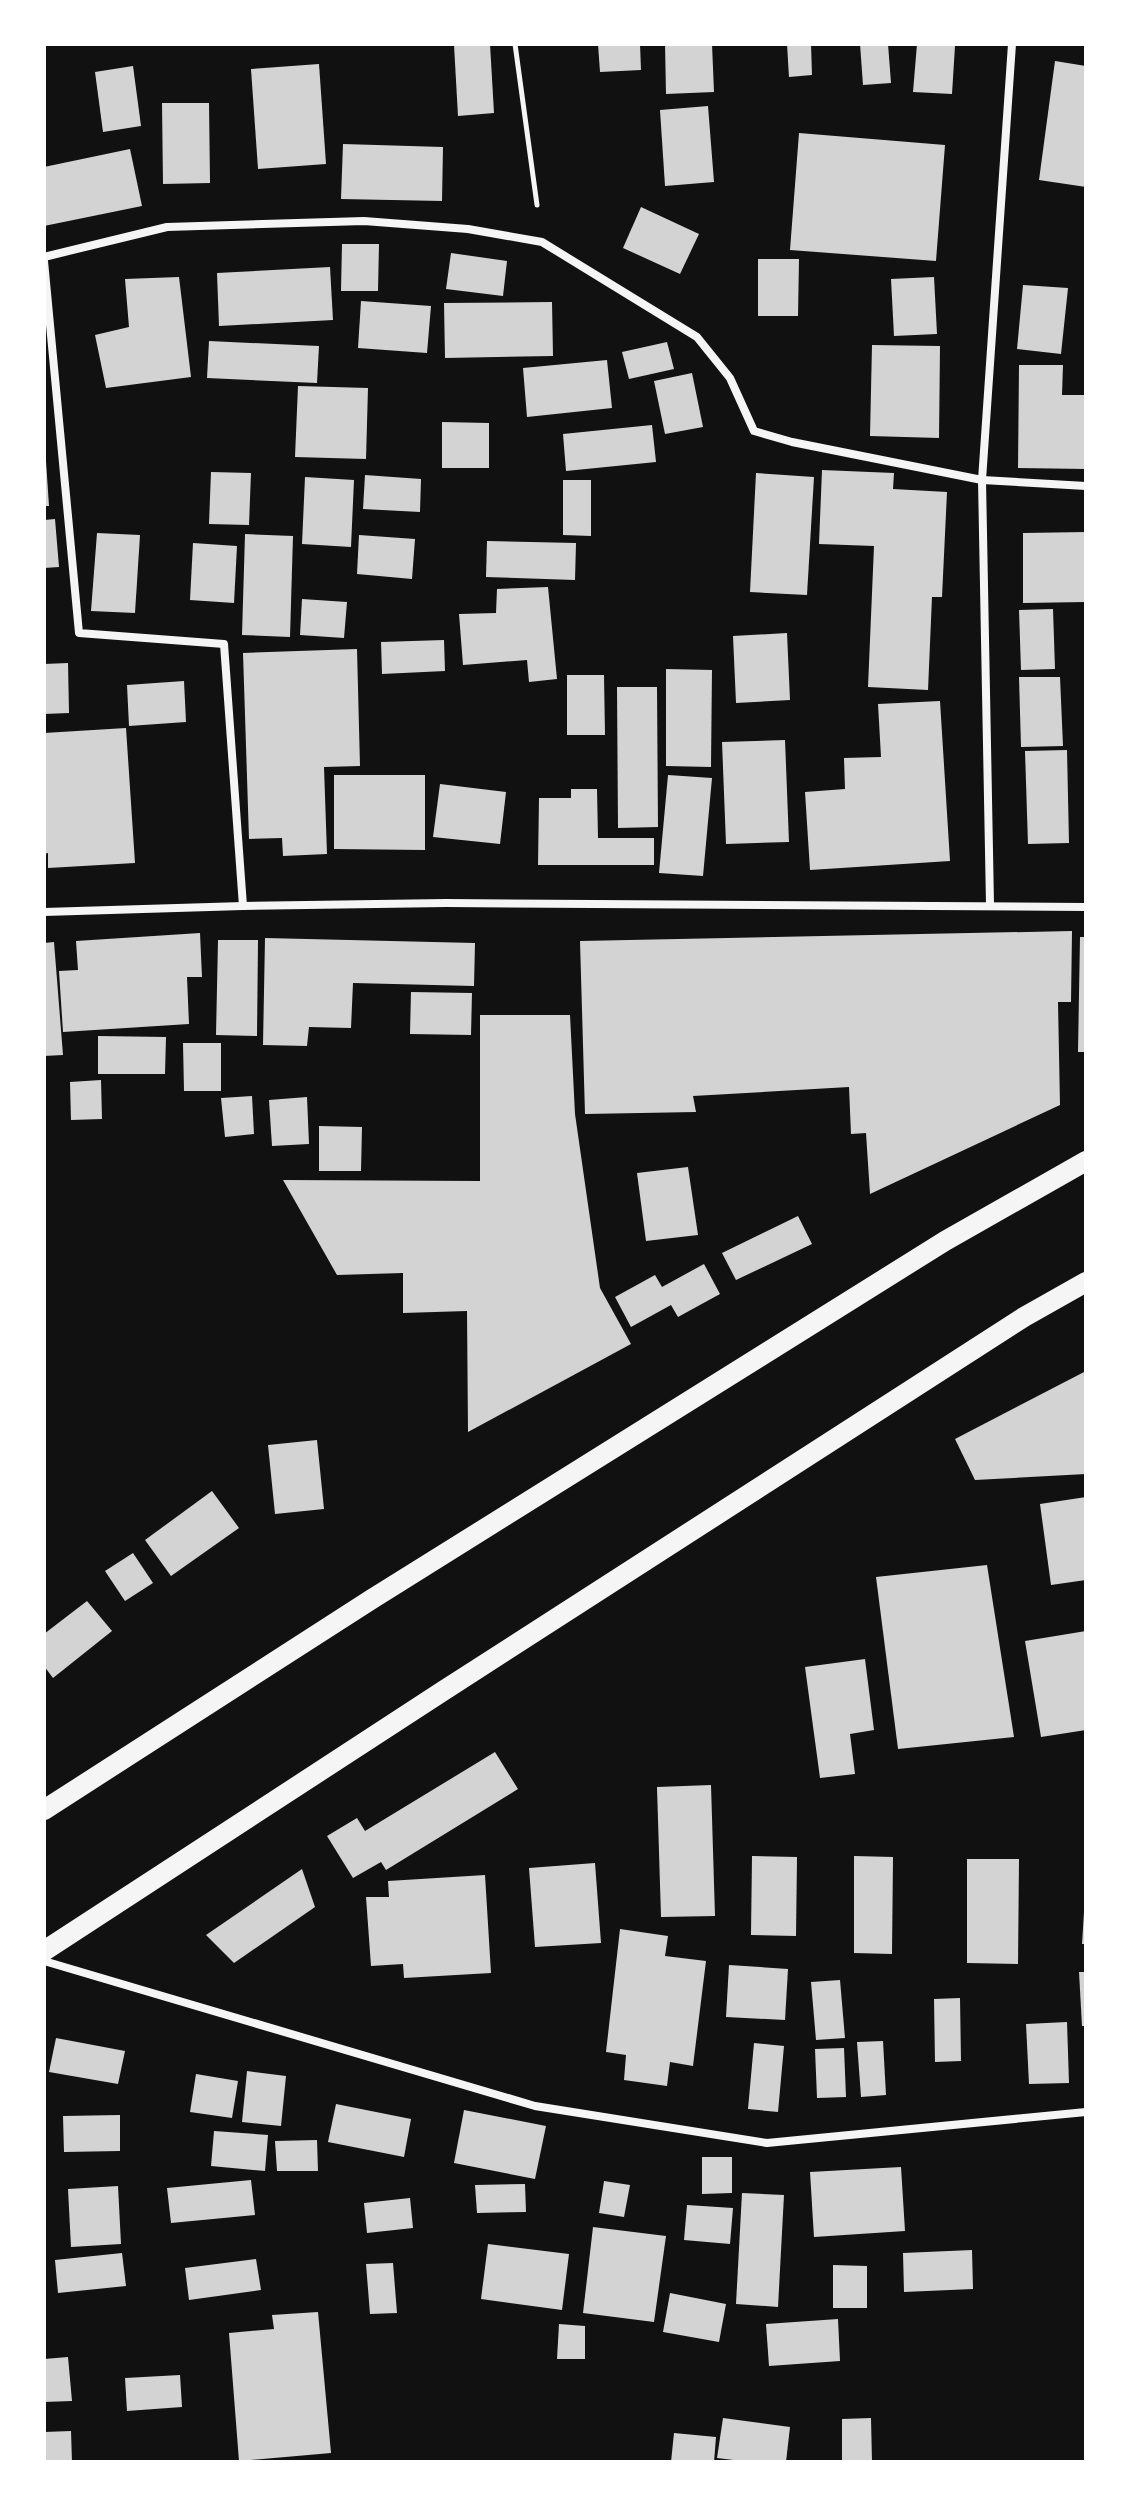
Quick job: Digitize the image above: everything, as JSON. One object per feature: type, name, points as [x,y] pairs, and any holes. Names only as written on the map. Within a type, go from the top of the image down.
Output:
[{"type":"main road","points":[[44,1810],[385,1591],[945,1241],[1086,1161]]},
{"type":"main road","points":[[44,1951],[1011,1326],[1086,1282]]},
{"type":"street","points":[[990,904],[982,480],[1012,44]]},
{"type":"street","points":[[243,906],[224,644],[79,633],[44,259],[167,227],[364,221],[468,229],[542,242],[697,337],[730,378],[754,431],[792,442],[982,480],[1086,486]]},
{"type":"street","points":[[44,912],[446,903],[1086,907]]},
{"type":"street","points":[[44,1961],[535,2106],[767,2143],[1086,2112]]},
{"type":"path","points":[[515,44],[542,242]]},
{"type":"building","points":[[490,44],[494,113],[458,116],[454,45]]},
{"type":"building","points":[[598,44],[640,44],[641,70],[600,72]]},
{"type":"building","points":[[665,44],[712,44],[714,92],[666,94]]},
{"type":"building","points":[[787,44],[811,44],[812,75],[789,77]]},
{"type":"building","points":[[860,44],[888,44],[891,83],[863,85]]},
{"type":"building","points":[[917,44],[955,46],[952,94],[913,92]]},
{"type":"building","points":[[1055,61],[1086,66],[1086,187],[1039,180]]},
{"type":"building","points":[[319,64],[326,164],[258,169],[251,69]]},
{"type":"building","points":[[133,66],[141,126],[103,132],[95,72]]},
{"type":"building","points":[[162,103],[209,103],[210,183],[163,184]]},
{"type":"building","points":[[708,106],[714,182],[665,186],[660,110]]},
{"type":"building","points":[[799,133],[945,145],[936,261],[790,250]]},
{"type":"building","points":[[343,144],[443,147],[442,201],[341,199]]},
{"type":"building","points":[[130,149],[142,206],[44,226],[44,167]]},
{"type":"building","points":[[641,207],[699,234],[680,274],[623,248]]},
{"type":"building","points":[[342,244],[379,244],[378,291],[341,291]]},
{"type":"building","points":[[451,253],[507,261],[503,296],[446,289]]},
{"type":"building","points":[[758,259],[799,259],[798,316],[758,316]]},
{"type":"building","points":[[330,267],[333,320],[219,326],[217,273]]},
{"type":"building","points":[[179,277],[191,377],[106,388],[95,335],[129,327],[125,279]]},
{"type":"building","points":[[934,277],[937,334],[894,336],[891,279]]},
{"type":"building","points":[[1023,285],[1068,288],[1061,354],[1017,349]]},
{"type":"building","points":[[361,301],[431,306],[427,353],[358,348]]},
{"type":"building","points":[[552,302],[553,356],[445,358],[444,303]]},
{"type":"building","points":[[209,341],[319,346],[317,383],[207,378]]},
{"type":"building","points":[[667,342],[674,369],[629,379],[622,352]]},
{"type":"building","points":[[872,345],[940,346],[939,438],[870,436]]},
{"type":"building","points":[[607,360],[612,408],[527,417],[523,368]]},
{"type":"building","points":[[1019,365],[1063,365],[1062,395],[1086,395],[1086,469],[1018,468]]},
{"type":"building","points":[[692,373],[703,427],[665,434],[654,381]]},
{"type":"building","points":[[298,386],[368,388],[366,459],[295,457]]},
{"type":"building","points":[[442,422],[489,423],[489,468],[442,468]]},
{"type":"building","points":[[652,425],[656,462],[566,471],[563,434]]},
{"type":"building","points":[[46,461],[49,506],[44,506]]},
{"type":"building","points":[[822,470],[894,473],[893,489],[947,492],[942,597],[932,597],[928,690],[868,687],[874,546],[819,544]]},
{"type":"building","points":[[211,472],[251,473],[249,525],[209,524]]},
{"type":"building","points":[[756,473],[814,477],[807,595],[750,592]]},
{"type":"building","points":[[365,475],[421,479],[420,512],[363,509]]},
{"type":"building","points":[[305,477],[354,480],[351,547],[302,544]]},
{"type":"building","points":[[563,480],[591,480],[591,536],[563,535]]},
{"type":"building","points":[[55,519],[59,567],[44,568],[44,520]]},
{"type":"building","points":[[1086,532],[1086,602],[1023,603],[1023,533]]},
{"type":"building","points":[[97,533],[140,535],[135,613],[91,611]]},
{"type":"building","points":[[245,534],[293,536],[290,637],[242,635]]},
{"type":"building","points":[[359,535],[415,539],[412,579],[357,574]]},
{"type":"building","points":[[487,541],[576,543],[575,580],[486,577]]},
{"type":"building","points":[[193,543],[237,546],[234,603],[190,600]]},
{"type":"building","points":[[548,587],[557,679],[529,682],[527,660],[463,665],[459,614],[496,613],[497,589]]},
{"type":"building","points":[[302,599],[347,602],[344,638],[300,635]]},
{"type":"building","points":[[1053,609],[1055,669],[1021,670],[1019,610]]},
{"type":"building","points":[[787,633],[790,700],[736,703],[733,636]]},
{"type":"building","points":[[444,640],[445,671],[382,674],[381,642]]},
{"type":"building","points":[[357,649],[360,766],[324,767],[327,854],[283,856],[282,838],[249,839],[243,653]]},
{"type":"building","points":[[68,663],[69,713],[44,714],[44,664]]},
{"type":"building","points":[[666,669],[712,670],[711,767],[666,766]]},
{"type":"building","points":[[567,675],[604,675],[605,735],[567,735]]},
{"type":"building","points":[[1019,677],[1060,677],[1063,746],[1021,747]]},
{"type":"building","points":[[184,681],[186,722],[129,726],[127,685]]},
{"type":"building","points":[[617,687],[657,687],[658,827],[618,828]]},
{"type":"building","points":[[940,701],[950,861],[810,870],[805,792],[845,789],[844,758],[881,757],[878,704]]},
{"type":"building","points":[[126,728],[135,863],[48,868],[48,853],[44,854],[44,733]]},
{"type":"building","points":[[785,740],[789,842],[726,844],[722,742]]},
{"type":"building","points":[[1067,750],[1069,843],[1028,844],[1025,751]]},
{"type":"building","points":[[334,775],[425,775],[425,850],[334,849]]},
{"type":"building","points":[[668,775],[712,778],[703,876],[659,873]]},
{"type":"building","points":[[440,784],[506,792],[500,844],[433,837]]},
{"type":"building","points":[[571,789],[597,789],[598,838],[654,838],[654,865],[538,865],[539,798],[571,798]]},
{"type":"building","points":[[1072,931],[1071,1002],[1058,1002],[1060,1105],[870,1194],[866,1133],[851,1134],[849,1087],[693,1096],[696,1112],[585,1114],[580,941]]},
{"type":"building","points":[[200,933],[202,977],[187,977],[189,1024],[63,1032],[59,971],[78,970],[76,941]]},
{"type":"building","points":[[1080,937],[1086,937],[1086,1052],[1078,1052]]},
{"type":"building","points":[[265,938],[475,943],[474,986],[353,983],[351,1028],[309,1027],[307,1046],[263,1045]]},
{"type":"building","points":[[218,940],[258,940],[257,1036],[216,1035]]},
{"type":"building","points":[[54,942],[63,1055],[44,1056],[44,943]]},
{"type":"building","points":[[411,992],[472,993],[471,1035],[410,1034]]},
{"type":"building","points":[[480,1015],[570,1015],[575,1114],[600,1288],[631,1344],[468,1432],[467,1311],[403,1313],[403,1273],[337,1275],[283,1180],[480,1181]]},
{"type":"building","points":[[98,1036],[166,1037],[165,1074],[98,1074]]},
{"type":"building","points":[[183,1043],[221,1043],[221,1091],[184,1091]]},
{"type":"building","points":[[101,1080],[102,1119],[71,1120],[70,1082]]},
{"type":"building","points":[[252,1096],[254,1134],[225,1137],[221,1098]]},
{"type":"building","points":[[307,1097],[309,1144],[272,1146],[269,1100]]},
{"type":"building","points":[[319,1126],[362,1127],[361,1171],[319,1171]]},
{"type":"building","points":[[688,1167],[698,1235],[646,1241],[637,1173]]},
{"type":"building","points":[[798,1216],[812,1244],[736,1280],[722,1253]]},
{"type":"building","points":[[704,1264],[720,1294],[678,1317],[671,1305],[631,1327],[615,1297],[655,1275],[662,1287]]},
{"type":"building","points":[[1086,1371],[1086,1474],[975,1480],[955,1439]]},
{"type":"building","points":[[317,1440],[324,1509],[275,1514],[268,1445]]},
{"type":"building","points":[[212,1491],[239,1528],[171,1576],[145,1540]]},
{"type":"building","points":[[1086,1497],[1086,1580],[1051,1585],[1040,1504]]},
{"type":"building","points":[[133,1553],[153,1583],[125,1601],[105,1571]]},
{"type":"building","points":[[987,1565],[1014,1737],[898,1749],[876,1577]]},
{"type":"building","points":[[87,1601],[112,1631],[53,1678],[44,1666],[44,1634]]},
{"type":"building","points":[[1086,1631],[1086,1730],[1041,1737],[1025,1641]]},
{"type":"building","points":[[865,1659],[874,1730],[850,1734],[855,1774],[820,1778],[805,1667]]},
{"type":"building","points":[[495,1752],[518,1789],[386,1870],[381,1862],[353,1878],[327,1836],[357,1818],[365,1831]]},
{"type":"building","points":[[711,1785],[715,1916],[661,1917],[657,1787]]},
{"type":"building","points":[[752,1856],[797,1857],[796,1936],[751,1935]]},
{"type":"building","points":[[854,1856],[893,1857],[892,1954],[854,1953]]},
{"type":"building","points":[[967,1859],[1019,1859],[1018,1964],[967,1963]]},
{"type":"building","points":[[595,1863],[601,1943],[535,1947],[529,1868]]},
{"type":"building","points":[[302,1869],[315,1907],[234,1963],[206,1935]]},
{"type":"building","points":[[485,1875],[491,1973],[404,1978],[403,1964],[371,1966],[366,1897],[389,1897],[388,1881]]},
{"type":"building","points":[[1084,1912],[1086,1944],[1082,1944]]},
{"type":"building","points":[[620,1929],[668,1936],[665,1956],[706,1961],[693,2066],[670,2062],[667,2086],[624,2080],[626,2055],[606,2052]]},
{"type":"building","points":[[729,1965],[788,1969],[785,2020],[726,2017]]},
{"type":"building","points":[[1079,1972],[1086,1972],[1086,2026],[1082,2026]]},
{"type":"building","points":[[840,1980],[845,2038],[816,2040],[811,1982]]},
{"type":"building","points":[[960,1998],[961,2061],[935,2062],[934,1999]]},
{"type":"building","points":[[1067,2022],[1069,2083],[1029,2084],[1026,2024]]},
{"type":"building","points":[[56,2038],[125,2051],[118,2084],[49,2072]]},
{"type":"building","points":[[883,2041],[886,2095],[861,2097],[857,2042]]},
{"type":"building","points":[[754,2043],[784,2046],[778,2112],[748,2109]]},
{"type":"building","points":[[844,2048],[846,2097],[817,2098],[815,2049]]},
{"type":"building","points":[[247,2071],[286,2076],[281,2126],[242,2122]]},
{"type":"building","points":[[196,2074],[238,2081],[232,2118],[190,2112]]},
{"type":"building","points":[[336,2104],[411,2119],[404,2157],[328,2142]]},
{"type":"building","points":[[464,2110],[546,2126],[535,2179],[454,2163]]},
{"type":"building","points":[[120,2115],[120,2151],[64,2152],[63,2116]]},
{"type":"building","points":[[214,2131],[268,2135],[265,2171],[211,2166]]},
{"type":"building","points":[[317,2140],[318,2171],[277,2171],[275,2141]]},
{"type":"building","points":[[702,2157],[732,2157],[732,2193],[702,2194]]},
{"type":"building","points":[[901,2167],[905,2231],[814,2237],[810,2172]]},
{"type":"building","points":[[251,2180],[255,2215],[171,2223],[167,2188]]},
{"type":"building","points":[[604,2181],[630,2185],[624,2217],[599,2213]]},
{"type":"building","points":[[525,2184],[526,2212],[477,2213],[475,2185]]},
{"type":"building","points":[[118,2186],[121,2244],[71,2247],[68,2189]]},
{"type":"building","points":[[742,2193],[784,2195],[778,2307],[736,2304]]},
{"type":"building","points":[[410,2198],[413,2228],[367,2233],[364,2203]]},
{"type":"building","points":[[687,2205],[733,2208],[730,2244],[684,2240]]},
{"type":"building","points":[[593,2227],[666,2236],[654,2322],[583,2313]]},
{"type":"building","points":[[488,2244],[569,2254],[562,2310],[481,2299]]},
{"type":"building","points":[[972,2250],[973,2289],[904,2292],[903,2253]]},
{"type":"building","points":[[122,2253],[126,2286],[58,2293],[55,2260]]},
{"type":"building","points":[[256,2259],[261,2290],[189,2300],[185,2268]]},
{"type":"building","points":[[393,2263],[397,2313],[370,2314],[366,2264]]},
{"type":"building","points":[[833,2265],[867,2266],[867,2308],[833,2308]]},
{"type":"building","points":[[670,2293],[726,2304],[719,2342],[663,2332]]},
{"type":"building","points":[[318,2312],[331,2453],[239,2461],[229,2333],[274,2329],[272,2315]]},
{"type":"building","points":[[838,2319],[840,2361],[769,2366],[766,2324]]},
{"type":"building","points":[[559,2324],[585,2326],[585,2359],[557,2359]]},
{"type":"building","points":[[68,2357],[72,2401],[44,2402],[44,2359]]},
{"type":"building","points":[[180,2375],[182,2407],[127,2411],[125,2378]]},
{"type":"building","points":[[723,2418],[790,2427],[786,2462],[717,2458]]},
{"type":"building","points":[[871,2418],[872,2462],[842,2462],[842,2419]]},
{"type":"building","points":[[71,2431],[72,2462],[44,2462],[44,2432]]},
{"type":"building","points":[[674,2433],[716,2437],[714,2462],[671,2462]]}]
